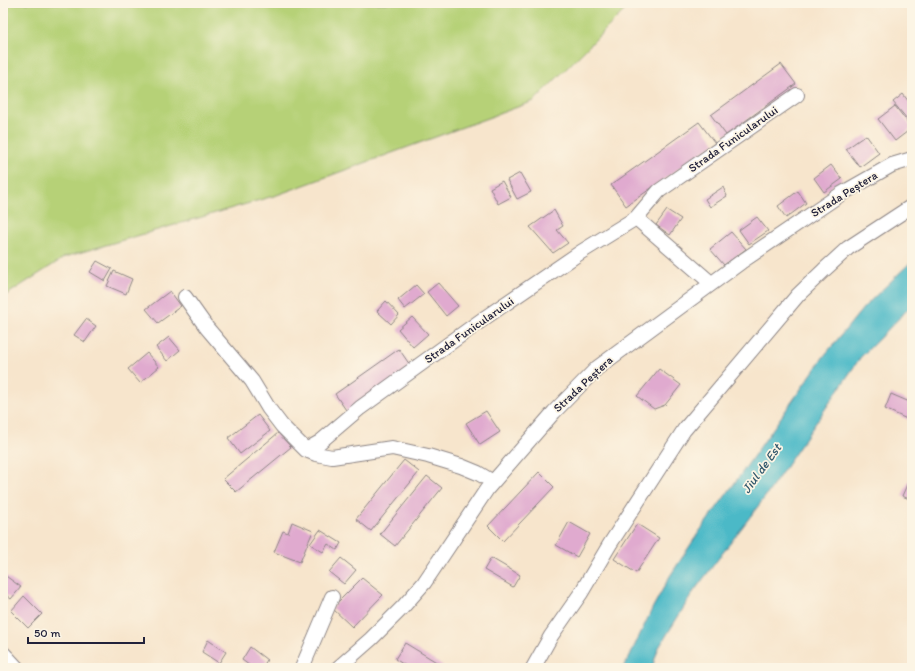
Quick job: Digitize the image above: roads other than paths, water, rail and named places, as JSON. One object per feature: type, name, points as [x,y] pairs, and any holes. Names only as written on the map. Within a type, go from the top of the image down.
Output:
[{"type":"street","name":"Strada Funicularului","points":[[306,450],[320,442],[360,408],[486,317],[581,252],[636,218],[659,191],[797,95]]},
{"type":"street","name":"Strada Peștera","points":[[338,668],[371,639],[402,608],[424,583],[487,489],[549,416],[597,368],[711,283],[841,194],[892,165],[912,159]]},
{"type":"street","points":[[533,668],[551,636],[581,593],[610,544],[689,425],[798,295],[848,248],[912,206]]},
{"type":"street","points":[[636,218],[711,283]]},
{"type":"street","points":[[184,297],[207,328],[252,381],[269,409],[282,426],[306,450],[316,454],[332,457],[392,448],[428,456],[461,466],[493,482]]},
{"type":"street","points":[[302,668],[332,597]]},
{"type":"street","points":[[3,653],[17,668]]},
{"type":"water","name":"Jiul de Est","points":[[912,261],[912,305],[860,358],[768,493],[694,591],[658,649],[652,668],[624,668],[653,607],[670,576],[699,532],[824,356],[864,307]]}]
